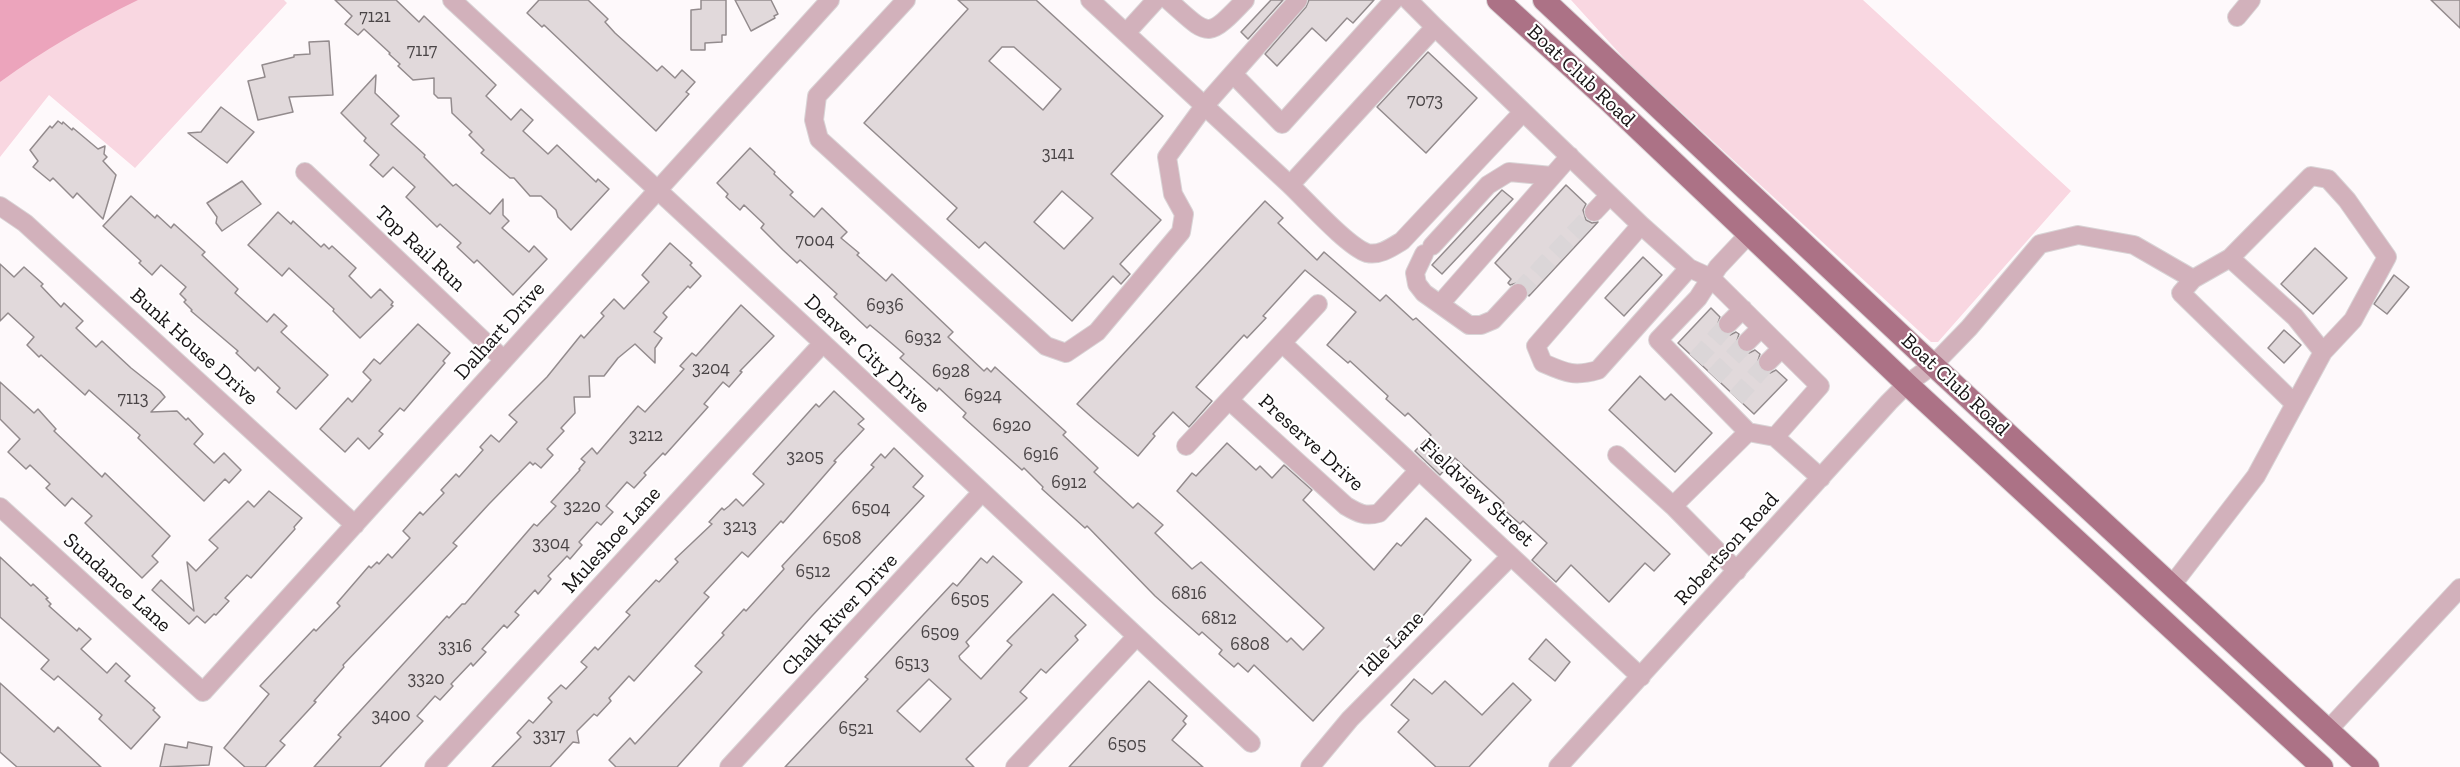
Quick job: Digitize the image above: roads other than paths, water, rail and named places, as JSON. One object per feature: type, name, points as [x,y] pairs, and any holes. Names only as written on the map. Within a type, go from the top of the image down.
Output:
[{"type":"main road","name":"Boat Club Road","points":[[1498,0],[1907,384],[2322,767]]},
{"type":"main road","name":"Boat Club Road","points":[[1544,0],[1933,365],[2368,767]]},
{"type":"street","name":"Denver City Drive","points":[[452,0],[1251,743]]},
{"type":"street","name":"Dalhart Drive","points":[[203,692],[830,0]]},
{"type":"street","points":[[906,0],[818,96],[814,120],[819,139],[1046,346],[1066,353],[1097,332],[1182,232],[1184,214],[1173,194],[1167,157],[1205,105],[1298,0]]},
{"type":"street","points":[[1090,0],[1353,245],[1369,253],[1384,252],[1402,241],[1523,112]]},
{"type":"street","points":[[1126,33],[1156,0]]},
{"type":"street","points":[[1168,0],[1200,28],[1209,30],[1220,27],[1245,0]]},
{"type":"street","points":[[1233,74],[1282,124],[1394,0]]},
{"type":"street","points":[[1408,0],[1641,225],[1689,268],[1710,278],[1820,386],[1775,437]]},
{"type":"street","points":[[2237,17],[2251,0]]},
{"type":"street","points":[[1290,184],[1435,27]]},
{"type":"street","points":[[1440,304],[1570,156]]},
{"type":"street","name":"Top Rail Run","points":[[305,172],[504,360]]},
{"type":"street","points":[[1518,292],[1493,320],[1481,325],[1469,325],[1424,293],[1417,284],[1415,273],[1428,250],[1488,185],[1509,172],[1552,176]]},
{"type":"street","points":[[2172,585],[2256,476],[2295,404],[2323,352],[2353,320],[2387,257],[2347,200],[2328,179],[2311,176],[2230,258],[2193,279],[2181,292],[2295,404]]},
{"type":"street","points":[[1594,212],[1610,195]]},
{"type":"street","name":"Bunk House Drive","points":[[0,206],[25,223],[355,525]]},
{"type":"street","points":[[1641,225],[1545,333],[1536,346],[1543,363],[1566,373],[1580,375],[1598,370],[1689,268]]},
{"type":"street","points":[[1749,234],[1718,267],[1698,298],[1658,340],[1691,364],[1731,404],[1748,432],[1775,437],[1821,478]]},
{"type":"street","name":"Robertson Road","points":[[1558,767],[1907,384],[1933,365],[1969,328],[2040,244],[2078,235],[2134,245],[2193,279]]},
{"type":"street","points":[[2230,258],[2295,316],[2323,352]]},
{"type":"street","points":[[1186,446],[1318,304]]},
{"type":"street","points":[[1728,324],[1743,309]]},
{"type":"street","points":[[1747,342],[1761,328]]},
{"type":"street","name":"Muleshoe Lane","points":[[434,767],[823,343]]},
{"type":"street","name":"Fieldview Street","points":[[1282,343],[1641,677]]},
{"type":"street","points":[[1768,362],[1782,348]]},
{"type":"street","name":"Preserve Drive","points":[[1229,400],[1346,506],[1358,513],[1369,516],[1379,513],[1419,471]]},
{"type":"street","points":[[1673,506],[1748,432]]},
{"type":"street","points":[[1617,455],[1673,506],[1737,571]]},
{"type":"street","name":"Chalk River Drive","points":[[729,767],[982,492]]},
{"type":"street","name":"Sundance Lane","points":[[0,507],[203,692]]},
{"type":"street","name":"Idle Lane","points":[[1310,767],[1350,719],[1510,556]]},
{"type":"street","points":[[2328,730],[2460,588]]},
{"type":"street","points":[[1015,767],[1136,637]]},
{"type":"tunnel","points":[[1518,293],[1594,212]]},
{"type":"tunnel","points":[[1696,360],[1728,324]]},
{"type":"tunnel","points":[[1714,377],[1747,342]]},
{"type":"tunnel","points":[[1736,398],[1768,362]]}]
